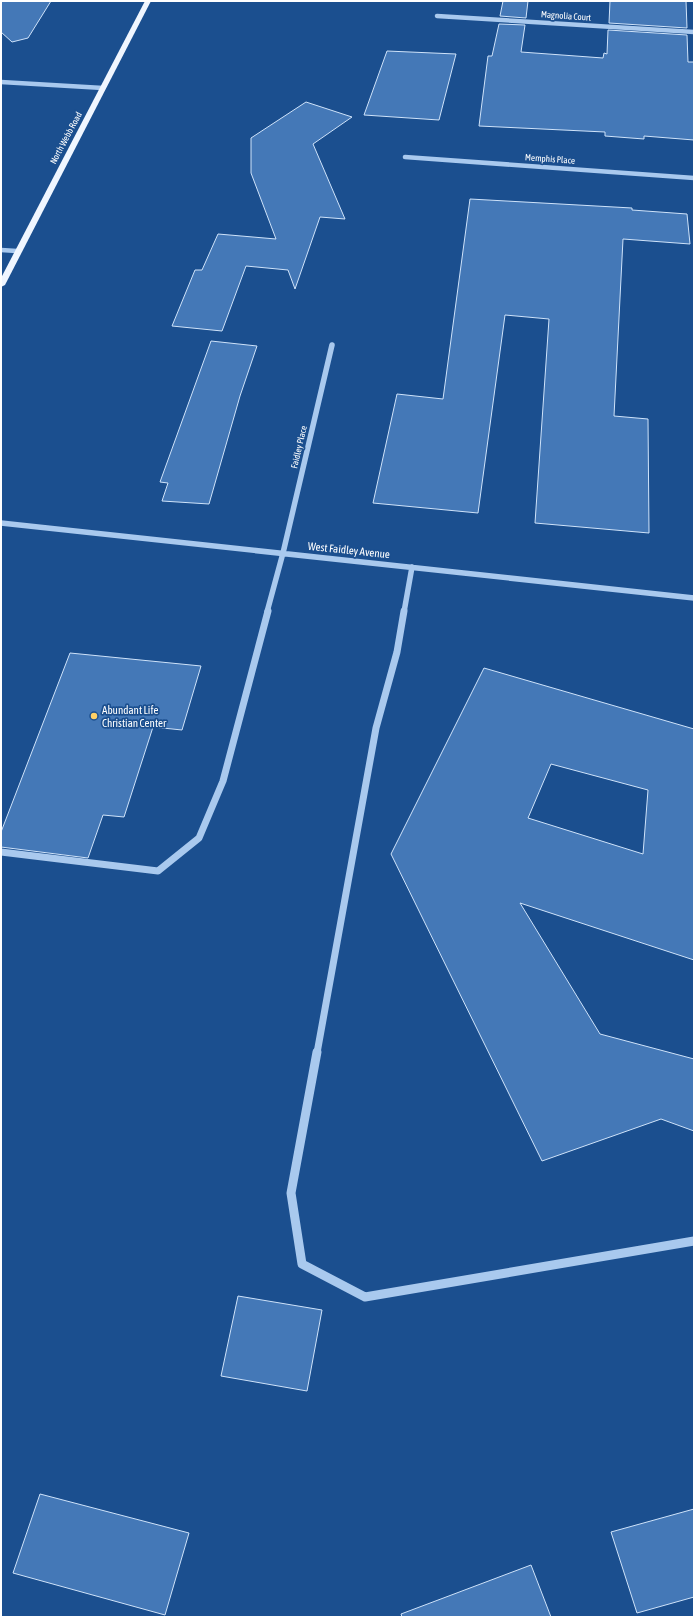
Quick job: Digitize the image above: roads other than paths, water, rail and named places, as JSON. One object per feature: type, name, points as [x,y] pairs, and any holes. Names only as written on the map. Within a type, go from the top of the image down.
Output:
[{"type":"main road","name":"North Webb Road","points":[[1,285],[148,1]]},
{"type":"street","name":"Magnolia Court","points":[[437,16],[694,32]]},
{"type":"street","points":[[1,82],[103,88]]},
{"type":"street","name":"Memphis Place","points":[[405,157],[694,178]]},
{"type":"street","points":[[1,250],[18,251]]},
{"type":"street","name":"Faidley Place","points":[[1,852],[158,871],[199,838],[223,781],[283,553],[332,346]]},
{"type":"street","name":"West Faidley Avenue","points":[[1,523],[694,598]]},
{"type":"street","points":[[412,567],[397,652],[376,728],[291,1193],[302,1264],[365,1297],[694,1241]]},
{"type":"place","name":"Abundant Life Christian Center","points":[[94,716]]}]
